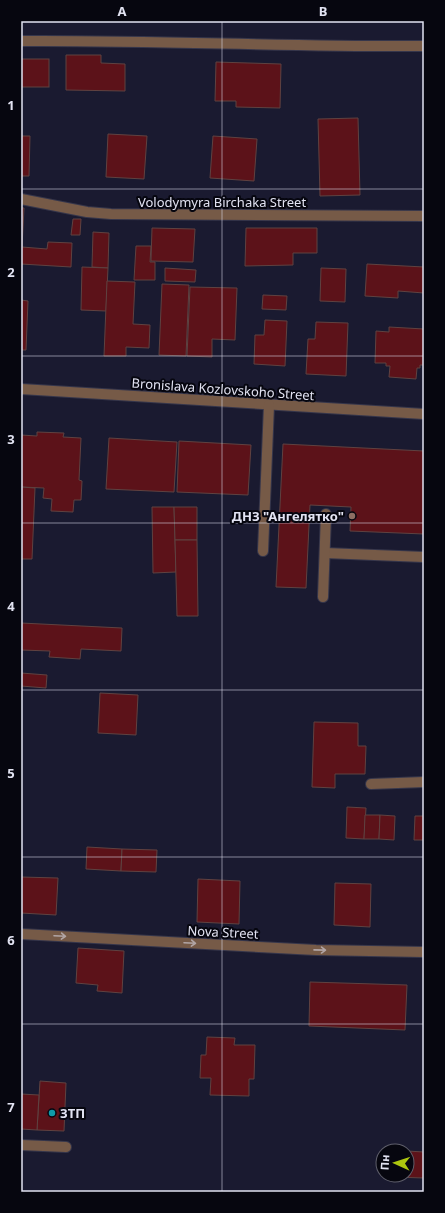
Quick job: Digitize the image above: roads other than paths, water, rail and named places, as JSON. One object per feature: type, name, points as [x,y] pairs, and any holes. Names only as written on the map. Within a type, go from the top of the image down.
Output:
[{"type":"street","points":[[21,41],[313,46],[424,46]]},
{"type":"street","name":"Volodymyra Birchaka Street","points":[[21,199],[87,212],[111,214],[424,216]]},
{"type":"street","name":"Bronislava Kozlovskoho Street","points":[[21,389],[424,414]]},
{"type":"street","points":[[263,551],[269,404]]},
{"type":"street","points":[[323,597],[326,514]]},
{"type":"street","points":[[325,553],[424,557]]},
{"type":"street","points":[[371,784],[424,782]]},
{"type":"street","name":"Nova Street","points":[[21,934],[316,950],[424,952]]},
{"type":"street","points":[[21,1145],[66,1147]]},
{"type":"place","name":"ДНЗ \"Ангелятко\"","points":[[352,516]]},
{"type":"place","name":"ЗТП","points":[[52,1113]]}]
